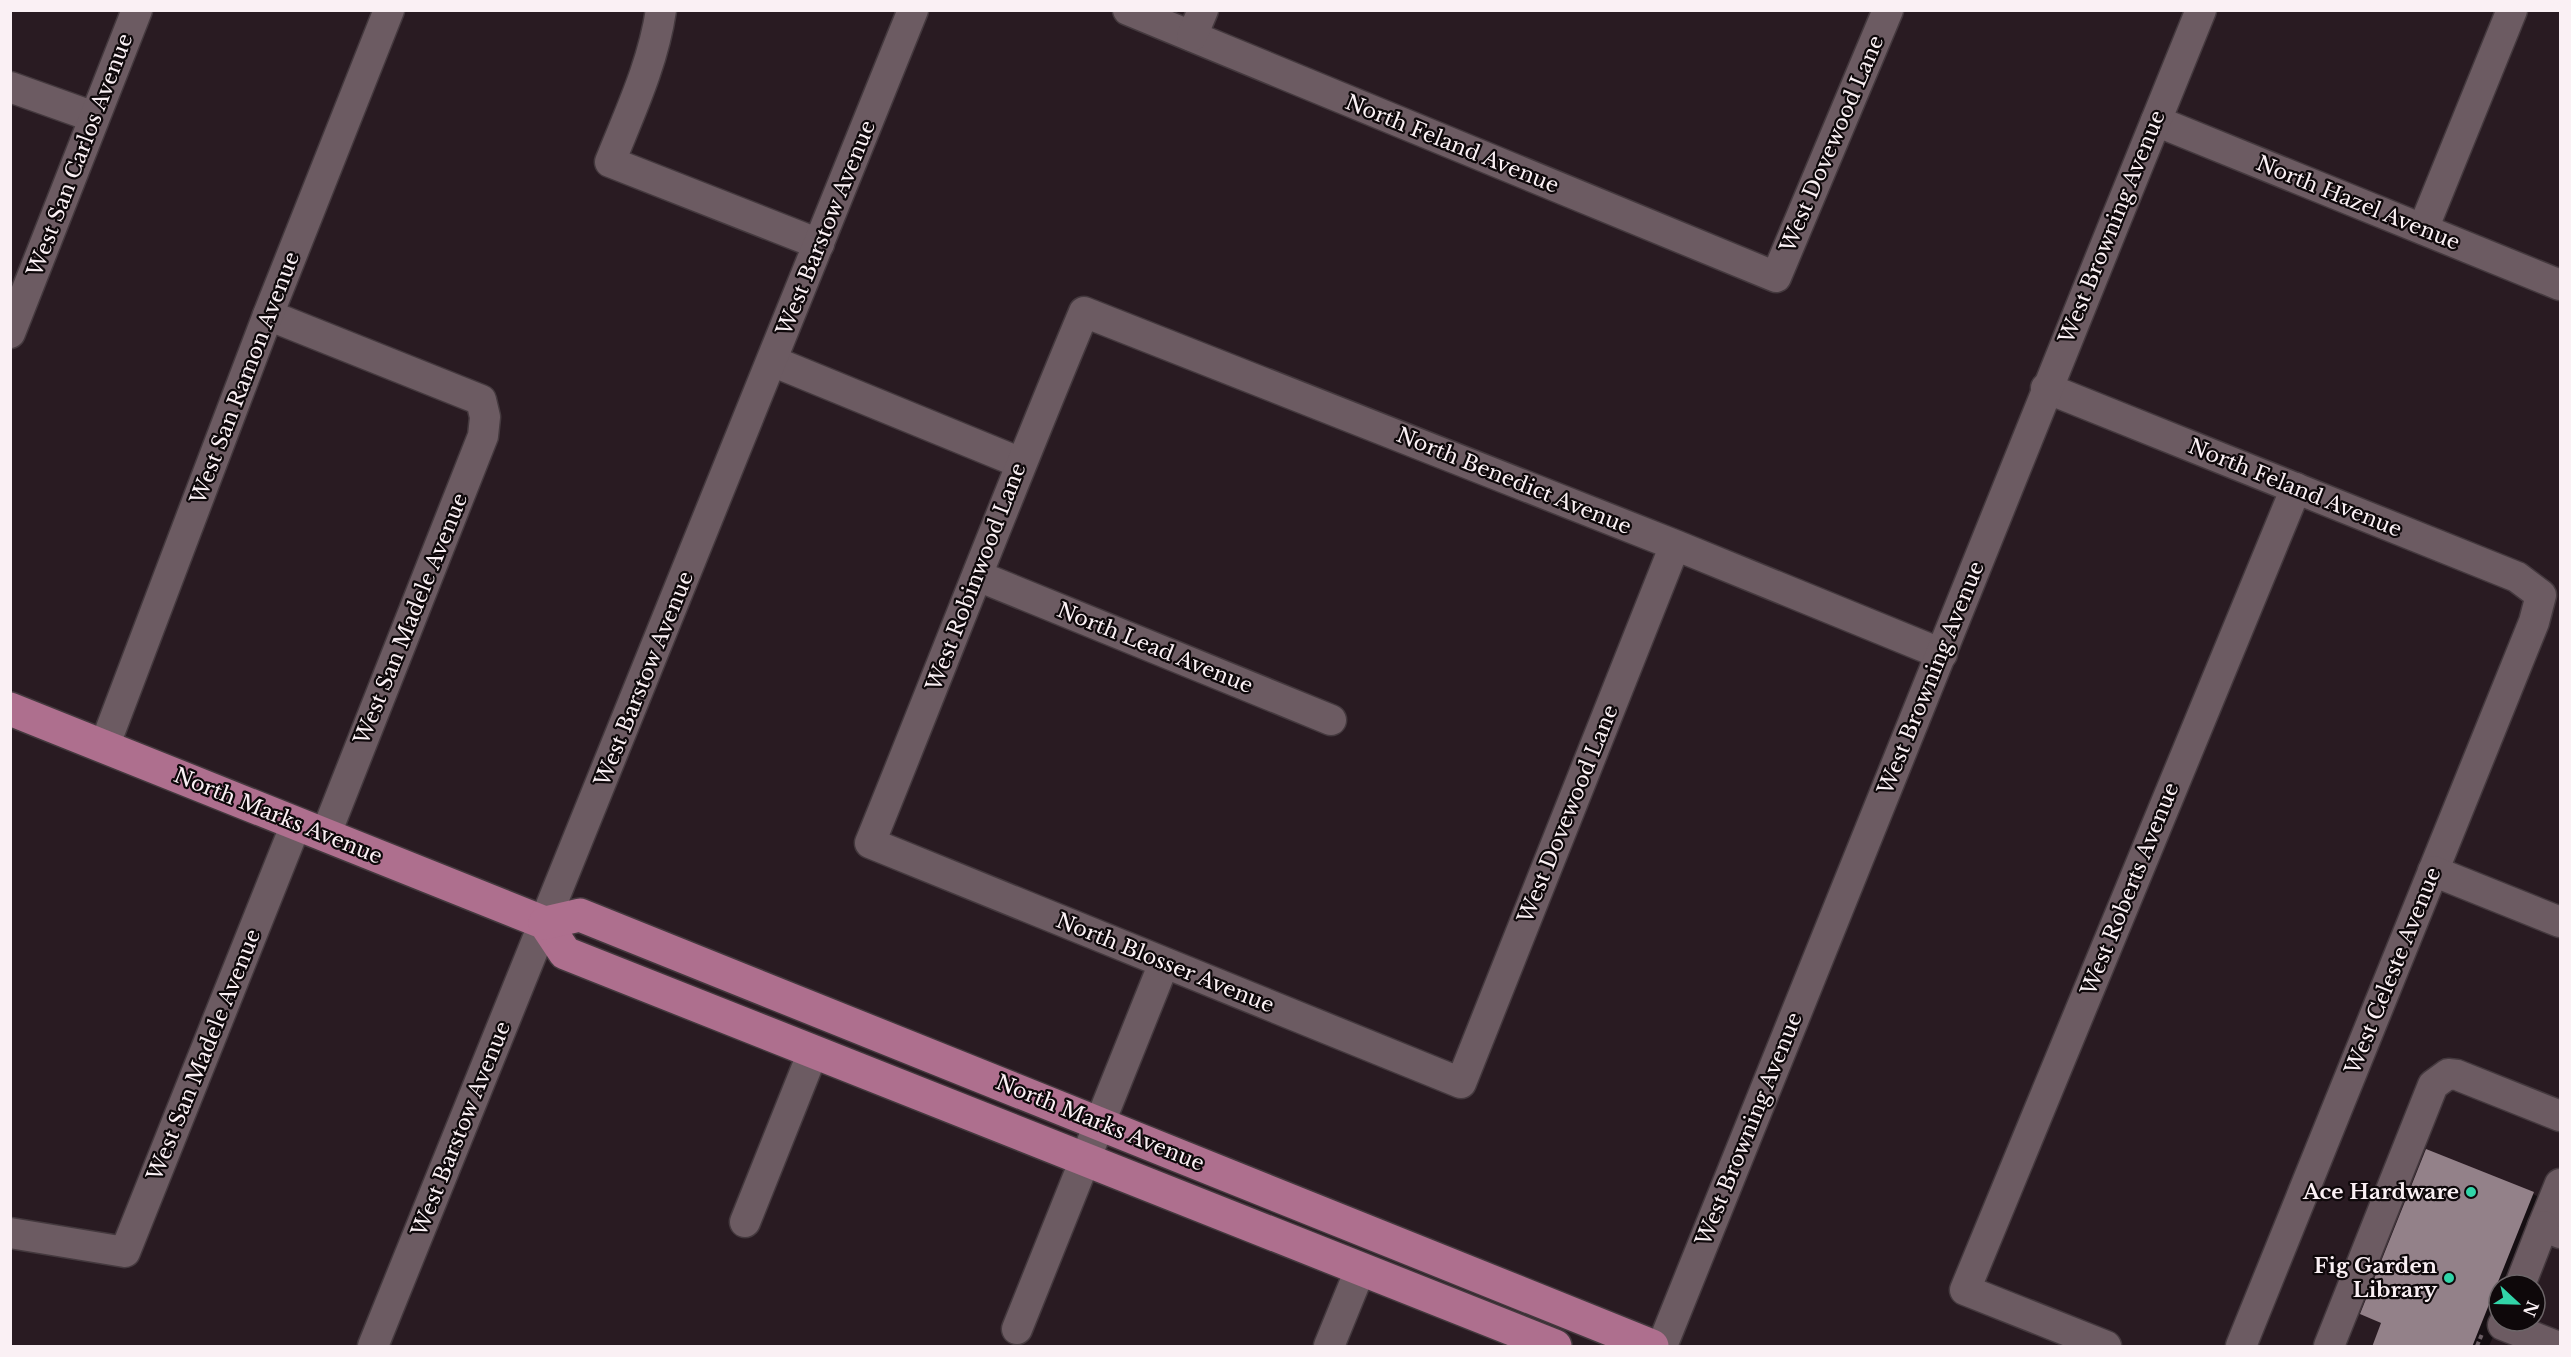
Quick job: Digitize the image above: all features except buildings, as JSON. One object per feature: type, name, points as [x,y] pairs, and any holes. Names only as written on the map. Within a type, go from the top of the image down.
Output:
[{"type":"main road","name":"North Marks Avenue","points":[[10,709],[545,924],[566,953],[1555,1347]]},
{"type":"main road","name":"North Marks Avenue","points":[[545,924],[580,915],[1099,1122],[1652,1347]]},
{"type":"street","name":"West San Carlos Avenue","points":[[10,333],[137,10]]},
{"type":"street","name":"West San Ramon Avenue","points":[[104,747],[268,315],[389,10]]},
{"type":"street","points":[[662,10],[648,67],[610,162],[819,244]]},
{"type":"street","name":"West Barstow Avenue","points":[[381,1344],[545,924],[913,10]]},
{"type":"street","name":"North Feland Avenue","points":[[1128,10],[1197,23],[1776,277]]},
{"type":"street","name":"West Dovewood Lane","points":[[1776,277],[1888,10]]},
{"type":"street","name":"West Browning Avenue","points":[[1662,1347],[1942,654],[2046,388],[2201,10]]},
{"type":"street","points":[[2423,229],[2512,10]]},
{"type":"street","points":[[10,87],[94,117]]},
{"type":"street","name":"North Hazel Avenue","points":[[2156,121],[2560,285]]},
{"type":"street","name":"West Robinwood Lane","points":[[870,843],[978,576],[1021,462],[1084,312]]},
{"type":"street","name":"North Benedict Avenue","points":[[1084,312],[1676,545],[1942,654]]},
{"type":"street","name":"West San Madele Avenue","points":[[10,1233],[125,1252],[483,436],[484,417],[481,400],[268,315]]},
{"type":"street","points":[[772,361],[1021,462]]},
{"type":"street","name":"North Feland Avenue","points":[[2046,388],[2517,577],[2541,595]]},
{"type":"street","name":"West Roberts Avenue","points":[[2106,1347],[1965,1290],[2296,488]]},
{"type":"street","name":"West Dovewood Lane","points":[[1461,1083],[1676,545]]},
{"type":"street","name":"North Lead Avenue","points":[[978,576],[1331,720]]},
{"type":"street","name":"West Celeste Avenue","points":[[2241,1347],[2534,622],[2541,595]]},
{"type":"street","name":"North Blosser Avenue","points":[[870,843],[1461,1083]]},
{"type":"street","points":[[2433,871],[2560,922]]},
{"type":"street","points":[[1017,1329],[1164,963]]},
{"type":"street","points":[[745,1222],[813,1052]]},
{"type":"street","points":[[2329,1347],[2428,1094],[2440,1078],[2448,1074],[2457,1075],[2560,1116]]},
{"type":"street","points":[[2527,1273],[2552,1229],[2560,1184]]},
{"type":"street","points":[[1329,1347],[1359,1270]]},
{"type":"street","points":[[2508,1333],[2556,1347]]},
{"type":"place","name":"Ace Hardware","points":[[2471,1192]]},
{"type":"place","name":"Fig Garden Library","points":[[2449,1278]]}]
